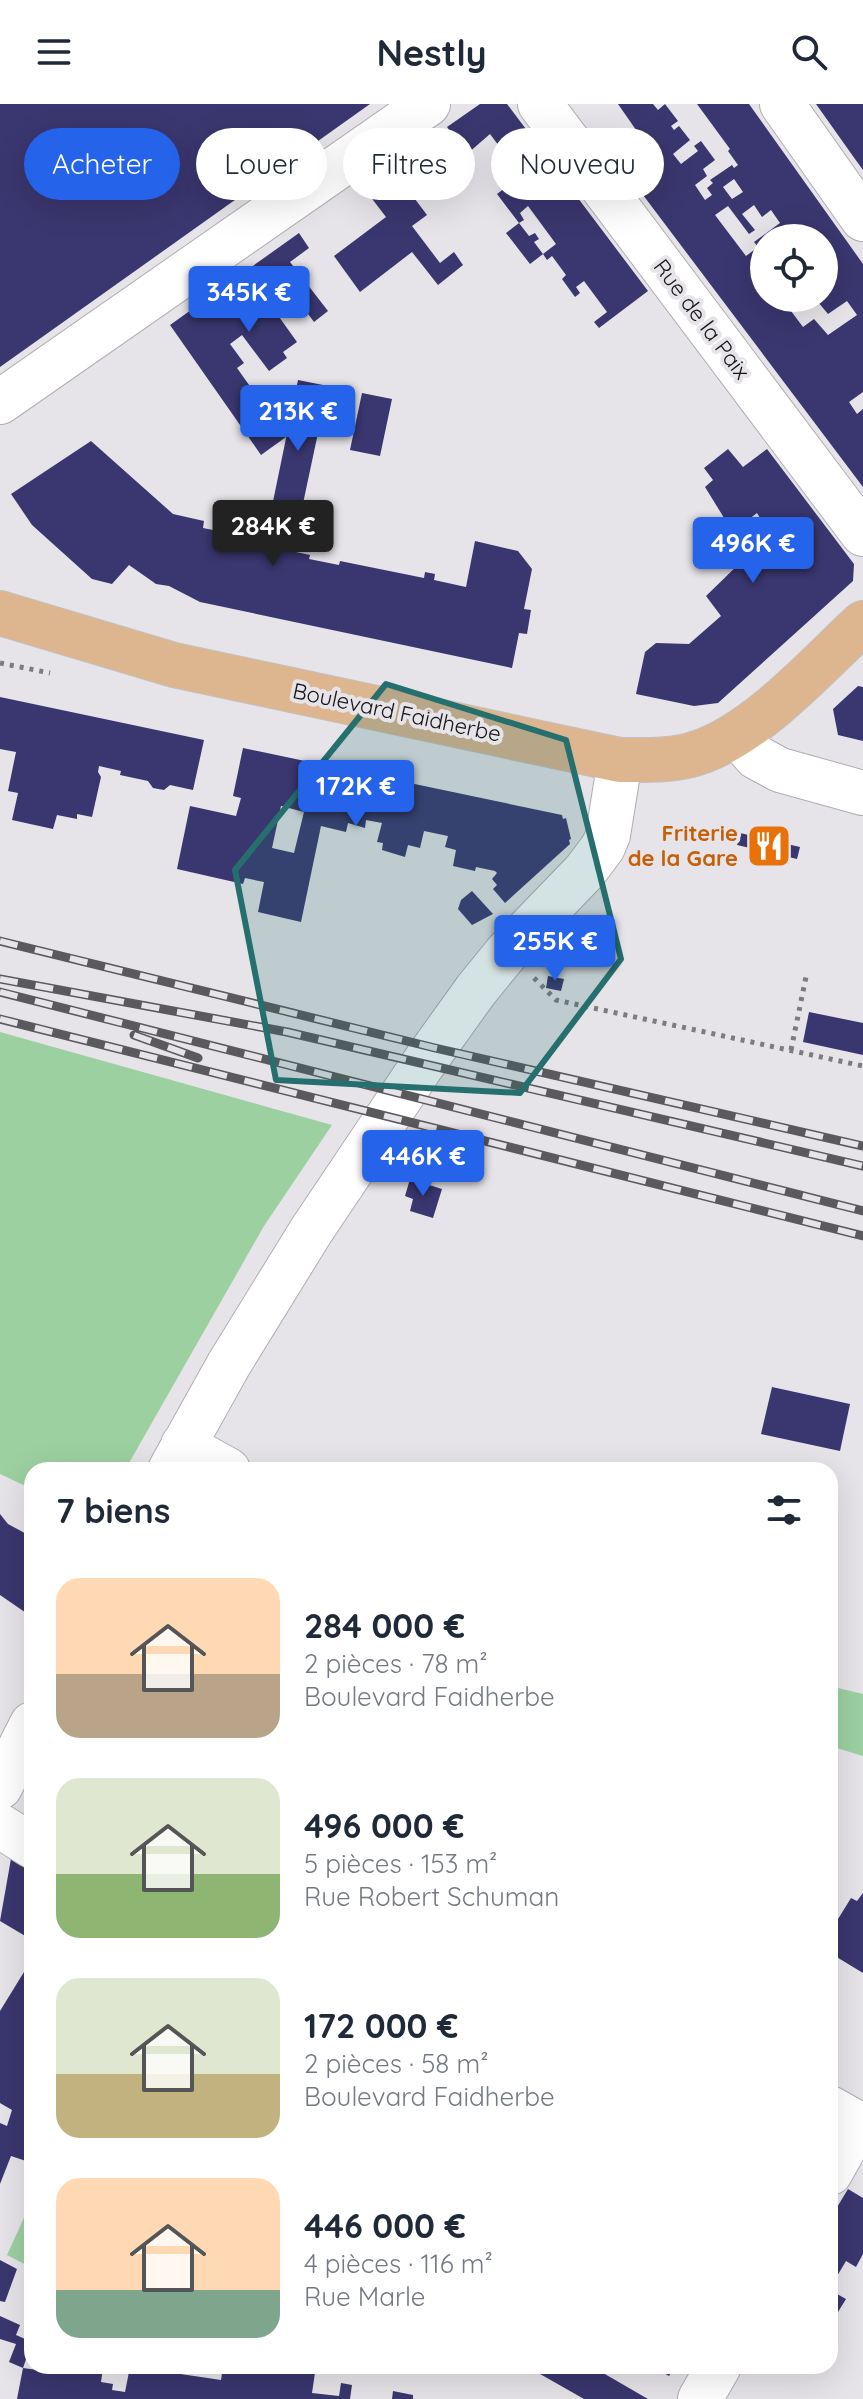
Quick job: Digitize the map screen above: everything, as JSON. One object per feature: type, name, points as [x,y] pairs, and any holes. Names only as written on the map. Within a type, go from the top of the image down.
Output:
[{"type":"main road","name":"Boulevard Faidherbe","points":[[0,613],[174,665],[620,760],[684,757],[712,748],[737,735],[778,702],[863,623]]},
{"type":"main road","name":"Boulevard Faidherbe","points":[[0,646],[174,665]]},
{"type":"street","points":[[0,402],[428,104]]},
{"type":"street","name":"Rue de la Paix","points":[[540,104],[863,534]]},
{"type":"street","points":[[782,104],[863,219]]},
{"type":"street","points":[[737,735],[756,757],[780,770],[863,793]]},
{"type":"street","points":[[176,1458],[229,1364],[380,1127],[476,990],[507,952],[585,871],[603,847],[608,835],[620,760]]},
{"type":"street","points":[[0,1787],[24,1740]]},
{"type":"street","points":[[0,1826],[24,1841]]},
{"type":"street","points":[[838,2151],[850,2117]]},
{"type":"street","points":[[700,2399],[714,2374]]},
{"type":"path","points":[[507,952],[556,1000],[863,1066]]},
{"type":"path","points":[[791,1050],[807,972]]},
{"type":"highlighted area","points":[[386,684],[566,740],[621,959],[520,1093],[276,1080],[235,870]]},
{"type":"green space","points":[[0,1032],[332,1125],[264,1226],[130,1462],[24,1462],[24,1485],[0,1474]]},
{"type":"green space","points":[[838,1688],[863,1694],[863,1756],[838,1748]]},
{"type":"green space","points":[[24,2218],[24,2264],[7,2255]]},
{"type":"building","points":[[0,104],[370,104],[327,135],[327,128],[196,128],[196,200],[235,200],[0,367]]},
{"type":"building","points":[[480,104],[507,104],[525,128],[491,128],[491,135],[475,147],[475,128],[447,127]]},
{"type":"building","points":[[618,104],[653,104],[658,110],[665,104],[678,121],[671,126],[674,130],[679,126],[690,140],[673,154],[681,164],[698,151],[694,146],[701,141],[715,160],[703,169],[707,176],[695,185],[705,200],[712,195],[707,188],[713,183],[710,180],[732,165],[734,168],[738,165],[697,104],[749,104],[834,224],[779,224],[771,210],[762,217],[754,205],[742,214],[750,224],[749,234],[728,206],[715,215],[746,256],[750,253],[750,312],[792,312],[803,327],[814,319],[828,335],[857,315],[847,301],[838,307],[838,229],[863,264],[863,392],[849,402],[857,414],[863,409],[863,487],[647,200],[664,200],[664,128],[635,128]],"holes":[[[734,179],[743,192],[732,199],[723,187]]]},
{"type":"building","points":[[816,104],[863,104],[863,170],[855,159]]},
{"type":"building","points":[[373,200],[416,200],[427,215],[412,226],[440,263],[454,252],[463,265],[438,285],[412,252],[360,292],[334,256],[386,217]]},
{"type":"building","points":[[502,200],[579,200],[648,291],[599,328],[594,322],[607,312],[584,281],[576,287],[580,293],[575,297],[562,279],[566,275],[552,256],[547,260],[543,254],[556,244],[528,206],[520,213],[524,220],[519,223]]},
{"type":"building","points":[[519,223],[529,236],[535,233],[539,239],[534,242],[543,254],[530,264],[506,233]]},
{"type":"building","points":[[299,233],[309,248],[290,262],[328,311],[314,322],[297,299],[277,314],[297,342],[283,352],[287,358],[269,371],[242,335],[230,344],[244,363],[237,368],[286,437],[261,455],[170,325]]},
{"type":"building","points":[[298,380],[328,386],[298,527],[269,521]]},
{"type":"building","points":[[362,393],[392,399],[380,456],[350,450]]},
{"type":"building","points":[[91,441],[173,514],[204,521],[203,528],[233,534],[234,527],[266,534],[263,545],[310,555],[309,559],[339,565],[340,561],[424,578],[425,572],[435,574],[434,580],[466,587],[475,541],[518,551],[532,569],[524,609],[531,610],[527,634],[519,633],[512,668],[200,602],[169,586],[156,584],[129,565],[112,584],[92,579],[32,525],[11,494]]},
{"type":"building","points":[[728,449],[743,467],[767,449],[854,564],[853,581],[718,703],[694,706],[636,694],[645,652],[656,643],[689,644],[721,616],[706,596],[743,560],[742,547],[705,487],[713,480],[704,468]],"holes":[[[757,513],[762,521],[749,527],[745,522]]]},
{"type":"building","points":[[858,686],[863,687],[863,741],[838,735],[833,709]]},
{"type":"building","points":[[0,697],[204,740],[193,790],[170,785],[164,790],[153,788],[148,781],[120,775],[121,771],[99,766],[101,777],[92,817],[77,814],[77,819],[57,815],[53,829],[12,820],[18,793],[8,791],[16,752],[0,749]]},
{"type":"building","points":[[243,748],[562,815],[563,819],[566,818],[571,839],[570,844],[505,903],[493,889],[497,885],[492,879],[497,873],[495,871],[453,866],[456,850],[445,847],[448,836],[424,831],[420,848],[408,845],[405,857],[382,850],[383,843],[377,842],[382,823],[366,820],[365,828],[348,823],[346,832],[321,826],[301,922],[258,912],[264,882],[245,878],[243,884],[177,869],[190,806],[236,816],[241,798],[233,796]],"holes":[[[281,806],[304,812],[294,853],[272,848]]]},
{"type":"building","name":"Friterie de la Gare","points":[[740,833],[800,847],[797,859],[737,845]]},
{"type":"building","points":[[472,891],[493,914],[472,925],[458,909],[461,900]]},
{"type":"building","points":[[548,976],[564,979],[561,991],[546,988]]},
{"type":"building","points":[[809,1012],[863,1023],[863,1055],[803,1042]]},
{"type":"building","points":[[410,1179],[442,1189],[433,1218],[410,1211],[413,1199],[405,1196]]},
{"type":"building","points":[[772,1387],[850,1404],[840,1451],[761,1434]]},
{"type":"building","points":[[0,1514],[8,1524],[24,1533],[24,1612],[0,1595]]},
{"type":"building","points":[[12,1853],[24,1855],[24,1935],[0,1921]]},
{"type":"building","points":[[863,1893],[863,1973],[838,1958],[838,1919],[851,1898],[857,1901]]},
{"type":"building","points":[[24,1972],[24,2160],[11,2156],[0,2184],[0,2123],[7,2126],[12,2110],[0,2103],[0,2011]]},
{"type":"building","points":[[848,2189],[863,2198],[863,2254],[856,2267],[846,2261],[838,2274],[838,2206]]},
{"type":"building","points":[[0,2260],[17,2269],[5,2302],[0,2301]]},
{"type":"building","points":[[838,2294],[846,2299],[838,2312]]},
{"type":"building","points":[[0,2316],[20,2325],[16,2335],[24,2338],[23,2368],[9,2362],[16,2344],[0,2339]]},
{"type":"building","points":[[23,2368],[24,2374],[102,2374],[101,2382],[113,2384],[112,2390],[125,2392],[129,2374],[181,2374],[221,2380],[222,2374],[315,2374],[312,2393],[339,2396],[341,2383],[352,2385],[350,2399],[17,2399]]},
{"type":"building","points":[[540,2374],[605,2374],[648,2399],[584,2399]]},
{"type":"building","points":[[393,2391],[413,2395],[413,2399],[392,2399]]},
{"type":"railway","points":[[0,941],[435,1048],[863,1146]]},
{"type":"railway","points":[[0,979],[287,1032],[863,1166]]},
{"type":"railway","points":[[0,992],[863,1211]]},
{"type":"railway","points":[[0,1019],[863,1236]]},
{"type":"railway","points":[[134,1035],[198,1058]]},
{"type":"place","name":"Friterie de la Gare","points":[[769,846]]}]
